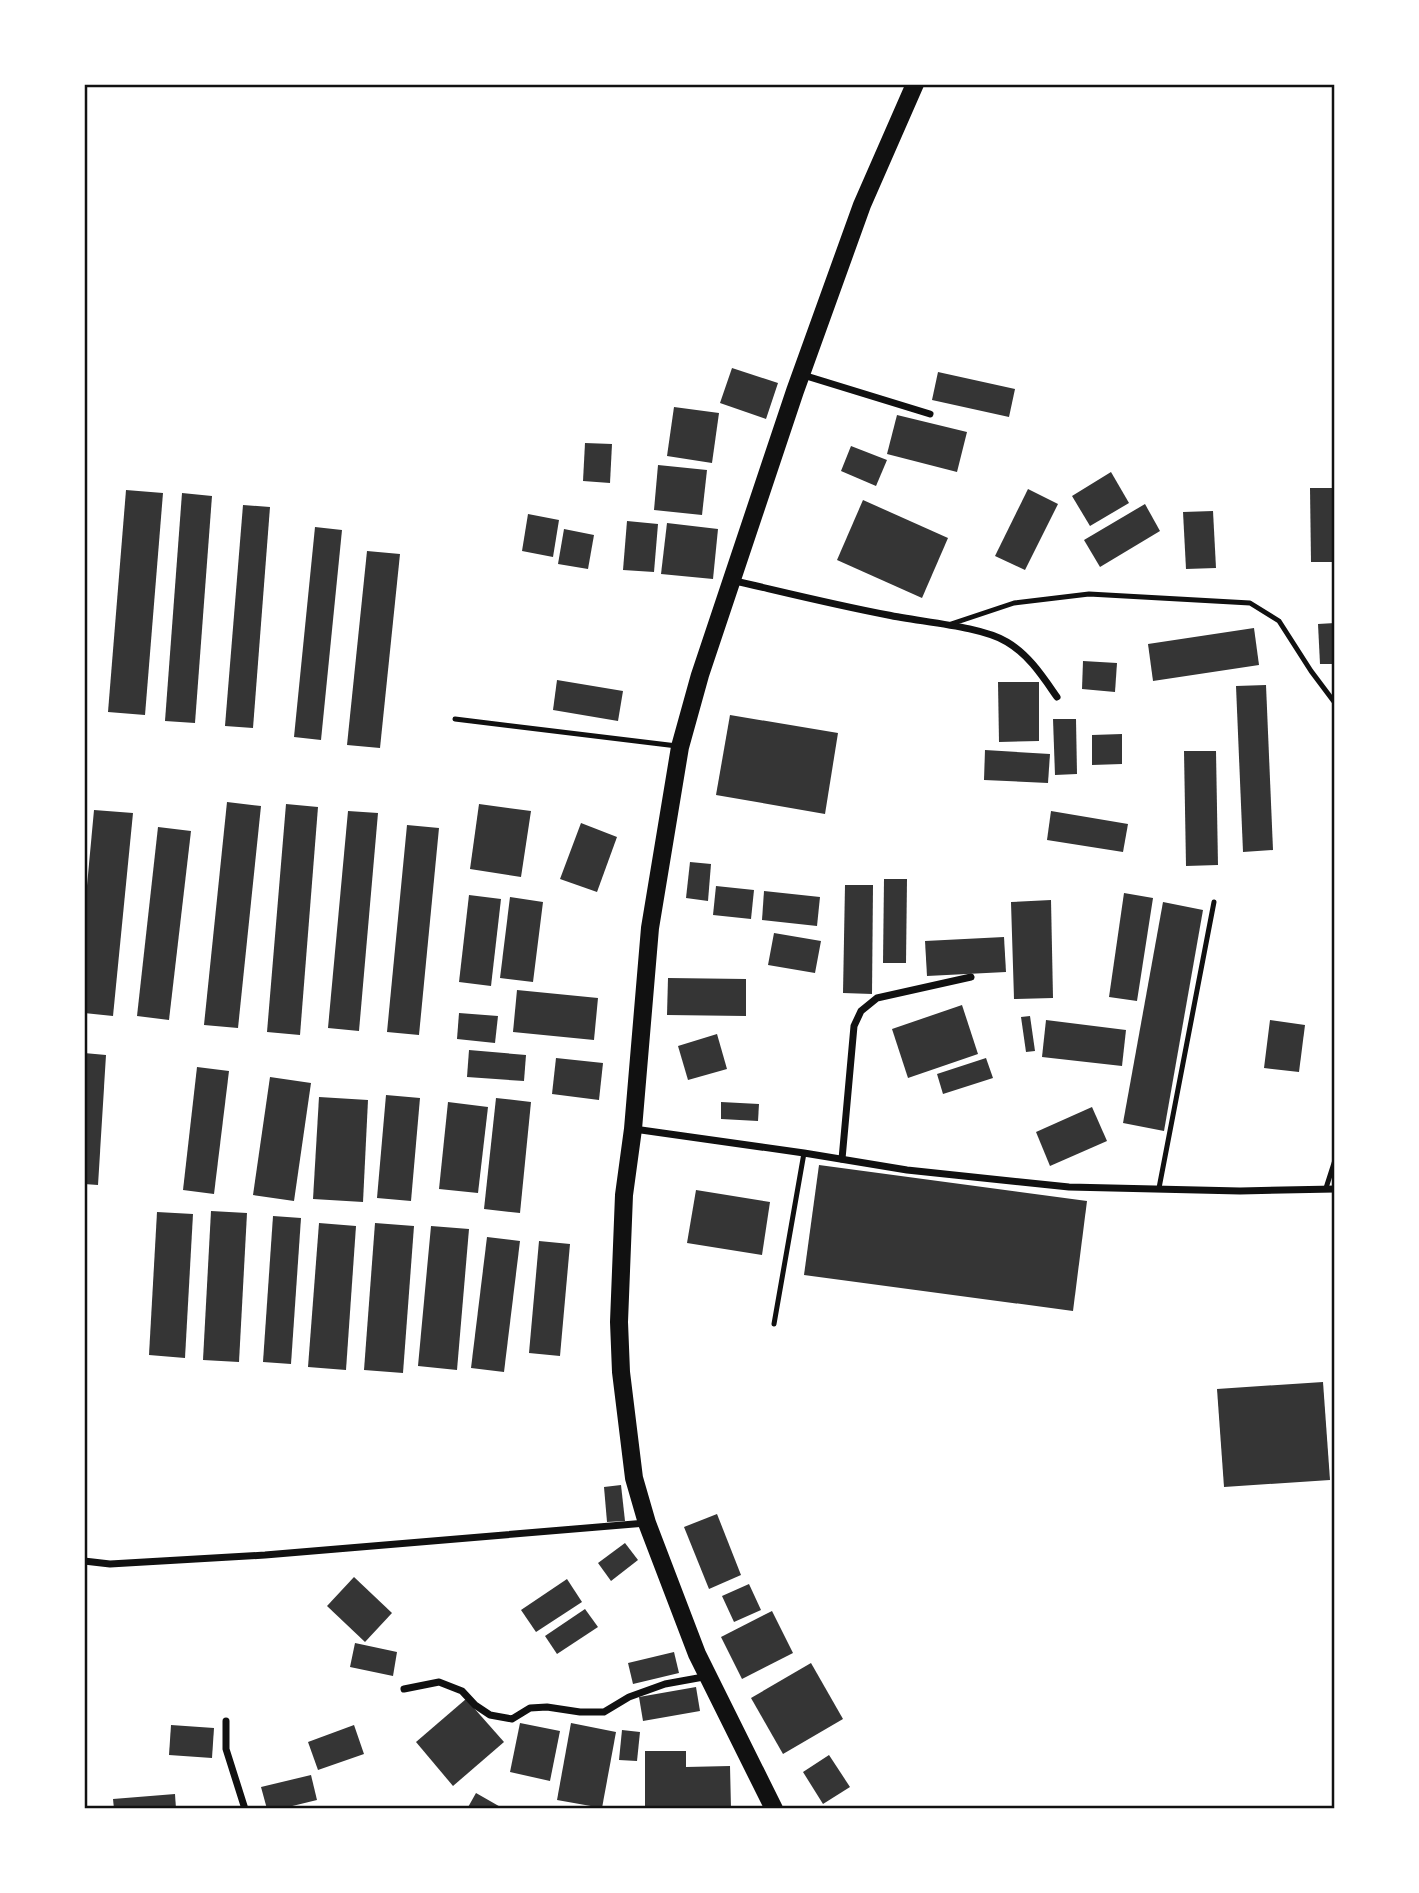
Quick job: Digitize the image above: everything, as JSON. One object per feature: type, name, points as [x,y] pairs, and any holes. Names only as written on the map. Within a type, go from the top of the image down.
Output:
[{"type":"main road","points":[[774,1809],[697,1654],[647,1523],[634,1478],[621,1372],[619,1322],[624,1195],[633,1129],[650,928],[680,747],[730,580],[795,391],[862,205],[915,84]]},
{"type":"street","points":[[802,375],[930,414]]},
{"type":"street","points":[[730,580],[998,637],[1009,643],[1040,672],[1057,697]]},
{"type":"street","points":[[842,1159],[854,1026],[862,1010],[877,998],[971,977]]},
{"type":"street","points":[[633,1129],[907,1170],[1069,1187],[1240,1191],[1331,1189]]},
{"type":"street","points":[[84,1561],[110,1564],[265,1555],[647,1523]]},
{"type":"street","points":[[404,1689],[439,1682],[461,1691],[490,1715],[512,1719],[530,1708],[604,1712],[629,1697],[665,1684],[709,1676]]},
{"type":"street","points":[[226,1721],[226,1749],[245,1809]]},
{"type":"lane","points":[[948,625],[1014,603],[1089,594],[1250,603],[1279,621],[1335,703]]},
{"type":"lane","points":[[455,719],[680,747]]},
{"type":"lane","points":[[1159,1188],[1214,902]]},
{"type":"lane","points":[[774,1324],[804,1153]]},
{"type":"lane","points":[[1331,1189],[1335,1160]]},
{"type":"building","points":[[732,368],[778,383],[766,419],[720,403]]},
{"type":"building","points":[[938,372],[1015,389],[1009,417],[932,400]]},
{"type":"building","points":[[674,407],[719,413],[712,463],[667,456]]},
{"type":"building","points":[[897,415],[967,432],[957,472],[887,454]]},
{"type":"building","points":[[585,443],[612,444],[610,483],[583,481]]},
{"type":"building","points":[[851,446],[887,460],[876,486],[841,471]]},
{"type":"building","points":[[658,465],[707,470],[702,515],[654,510]]},
{"type":"building","points":[[1111,472],[1129,503],[1090,526],[1072,496]]},
{"type":"building","points":[[1310,488],[1335,488],[1335,562],[1311,562]]},
{"type":"building","points":[[1028,489],[1058,504],[1025,570],[995,556]]},
{"type":"building","points":[[126,490],[163,493],[145,715],[108,712]]},
{"type":"building","points":[[182,493],[212,496],[195,723],[165,721]]},
{"type":"building","points":[[863,500],[948,538],[922,598],[837,560]]},
{"type":"building","points":[[1145,504],[1160,531],[1100,567],[1084,540]]},
{"type":"building","points":[[243,505],[270,507],[253,728],[225,726]]},
{"type":"building","points":[[1213,511],[1216,568],[1186,569],[1183,512]]},
{"type":"building","points":[[528,514],[559,520],[553,557],[522,551]]},
{"type":"building","points":[[627,521],[658,524],[654,572],[623,570]]},
{"type":"building","points":[[667,523],[718,529],[713,579],[661,574]]},
{"type":"building","points":[[315,527],[342,530],[321,740],[294,737]]},
{"type":"building","points":[[564,529],[594,535],[588,569],[558,564]]},
{"type":"building","points":[[367,551],[400,554],[380,748],[347,745]]},
{"type":"building","points":[[1335,623],[1335,664],[1320,664],[1318,624]]},
{"type":"building","points":[[1254,628],[1259,665],[1153,681],[1148,644]]},
{"type":"building","points":[[1083,661],[1117,663],[1115,692],[1082,689]]},
{"type":"building","points":[[557,680],[623,691],[618,721],[553,710]]},
{"type":"building","points":[[998,682],[1039,682],[1039,741],[999,742]]},
{"type":"building","points":[[1266,685],[1273,850],[1243,852],[1236,686]]},
{"type":"building","points":[[730,715],[838,733],[825,814],[716,795]]},
{"type":"building","points":[[1053,719],[1076,719],[1077,774],[1055,775]]},
{"type":"building","points":[[1122,734],[1122,764],[1092,765],[1092,735]]},
{"type":"building","points":[[985,750],[1050,754],[1048,783],[984,780]]},
{"type":"building","points":[[1184,751],[1216,751],[1218,865],[1186,866]]},
{"type":"building","points":[[227,802],[261,806],[238,1028],[204,1025]]},
{"type":"building","points":[[286,804],[318,807],[300,1035],[267,1032]]},
{"type":"building","points":[[479,804],[531,811],[521,877],[470,869]]},
{"type":"building","points":[[94,810],[133,813],[113,1016],[84,1013],[84,918]]},
{"type":"building","points":[[348,811],[378,813],[359,1031],[328,1028]]},
{"type":"building","points":[[1051,811],[1128,824],[1123,852],[1047,840]]},
{"type":"building","points":[[581,823],[617,837],[597,892],[560,879]]},
{"type":"building","points":[[407,825],[439,828],[419,1035],[387,1032]]},
{"type":"building","points":[[158,827],[191,831],[169,1020],[137,1016]]},
{"type":"building","points":[[690,862],[711,864],[708,901],[686,898]]},
{"type":"building","points":[[884,879],[907,879],[906,963],[883,963]]},
{"type":"building","points":[[845,885],[873,885],[872,994],[843,993]]},
{"type":"building","points":[[716,886],[754,890],[751,919],[713,915]]},
{"type":"building","points":[[764,891],[820,897],[817,926],[762,920]]},
{"type":"building","points":[[1124,893],[1153,898],[1137,1001],[1109,997]]},
{"type":"building","points":[[469,895],[501,899],[491,986],[459,982]]},
{"type":"building","points":[[510,897],[543,902],[533,982],[500,978]]},
{"type":"building","points":[[1051,900],[1053,998],[1014,999],[1011,902]]},
{"type":"building","points":[[1163,902],[1203,910],[1164,1131],[1123,1123]]},
{"type":"building","points":[[774,933],[821,941],[815,973],[768,965]]},
{"type":"building","points":[[1004,937],[1006,972],[927,976],[925,941]]},
{"type":"building","points":[[668,978],[746,979],[746,1016],[667,1015]]},
{"type":"building","points":[[517,990],[598,998],[594,1040],[513,1032]]},
{"type":"building","points":[[962,1005],[978,1054],[908,1078],[892,1029]]},
{"type":"building","points":[[459,1013],[498,1016],[495,1043],[457,1039]]},
{"type":"building","points":[[1030,1016],[1035,1051],[1026,1052],[1021,1017]]},
{"type":"building","points":[[1046,1020],[1126,1030],[1122,1066],[1042,1057]]},
{"type":"building","points":[[1270,1020],[1305,1025],[1299,1072],[1264,1068]]},
{"type":"building","points":[[717,1034],[727,1069],[688,1080],[678,1046]]},
{"type":"building","points":[[469,1050],[526,1055],[524,1081],[467,1077]]},
{"type":"building","points":[[84,1053],[106,1055],[98,1185],[84,1184]]},
{"type":"building","points":[[556,1058],[603,1063],[599,1100],[552,1094]]},
{"type":"building","points":[[986,1058],[993,1078],[943,1094],[937,1074]]},
{"type":"building","points":[[197,1067],[229,1071],[214,1194],[183,1190]]},
{"type":"building","points":[[270,1077],[311,1083],[294,1201],[253,1195]]},
{"type":"building","points":[[386,1095],[420,1098],[411,1201],[377,1198]]},
{"type":"building","points":[[319,1097],[368,1100],[363,1202],[313,1199]]},
{"type":"building","points":[[496,1098],[531,1102],[520,1213],[484,1209]]},
{"type":"building","points":[[448,1102],[488,1107],[478,1193],[439,1189]]},
{"type":"building","points":[[721,1102],[759,1104],[758,1121],[721,1119]]},
{"type":"building","points":[[1092,1107],[1107,1141],[1050,1166],[1036,1132]]},
{"type":"building","points":[[819,1165],[1087,1201],[1073,1311],[804,1275]]},
{"type":"building","points":[[696,1190],[770,1202],[762,1255],[687,1243]]},
{"type":"building","points":[[211,1211],[247,1213],[239,1362],[203,1360]]},
{"type":"building","points":[[157,1212],[193,1214],[185,1358],[149,1355]]},
{"type":"building","points":[[273,1216],[301,1218],[291,1364],[263,1362]]},
{"type":"building","points":[[319,1223],[356,1226],[346,1370],[308,1367]]},
{"type":"building","points":[[375,1223],[414,1226],[403,1373],[364,1370]]},
{"type":"building","points":[[431,1226],[469,1229],[457,1370],[418,1366]]},
{"type":"building","points":[[487,1237],[520,1241],[504,1372],[471,1368]]},
{"type":"building","points":[[539,1241],[570,1244],[560,1356],[529,1353]]},
{"type":"building","points":[[1323,1382],[1330,1480],[1224,1487],[1217,1389]]},
{"type":"building","points":[[621,1485],[625,1521],[607,1522],[604,1487]]},
{"type":"building","points":[[717,1514],[741,1575],[709,1589],[684,1527]]},
{"type":"building","points":[[625,1543],[638,1560],[611,1581],[598,1563]]},
{"type":"building","points":[[354,1577],[392,1613],[365,1642],[327,1606]]},
{"type":"building","points":[[567,1579],[582,1602],[536,1632],[521,1610]]},
{"type":"building","points":[[749,1584],[761,1610],[734,1622],[722,1596]]},
{"type":"building","points":[[585,1609],[598,1627],[557,1654],[545,1636]]},
{"type":"building","points":[[772,1611],[793,1653],[742,1679],[721,1637]]},
{"type":"building","points":[[355,1643],[397,1652],[393,1676],[350,1667]]},
{"type":"building","points":[[674,1652],[679,1673],[633,1684],[628,1663]]},
{"type":"building","points":[[811,1663],[843,1719],[783,1754],[751,1698]]},
{"type":"building","points":[[696,1687],[700,1711],[643,1721],[639,1697]]},
{"type":"building","points":[[466,1699],[504,1742],[453,1786],[416,1742]]},
{"type":"building","points":[[520,1723],[560,1731],[550,1781],[510,1772]]},
{"type":"building","points":[[571,1723],[616,1732],[602,1808],[557,1800]]},
{"type":"building","points":[[171,1725],[214,1728],[212,1758],[169,1755]]},
{"type":"building","points":[[354,1725],[364,1754],[318,1770],[308,1742]]},
{"type":"building","points":[[622,1730],[640,1732],[637,1761],[619,1760]]},
{"type":"building","points":[[645,1751],[686,1751],[686,1767],[730,1766],[731,1808],[645,1809]]},
{"type":"building","points":[[829,1755],[850,1787],[823,1804],[803,1772]]},
{"type":"building","points":[[311,1775],[317,1800],[280,1809],[267,1809],[261,1787]]},
{"type":"building","points":[[476,1793],[504,1809],[467,1809]]},
{"type":"building","points":[[175,1794],[176,1809],[114,1809],[113,1799]]}]
